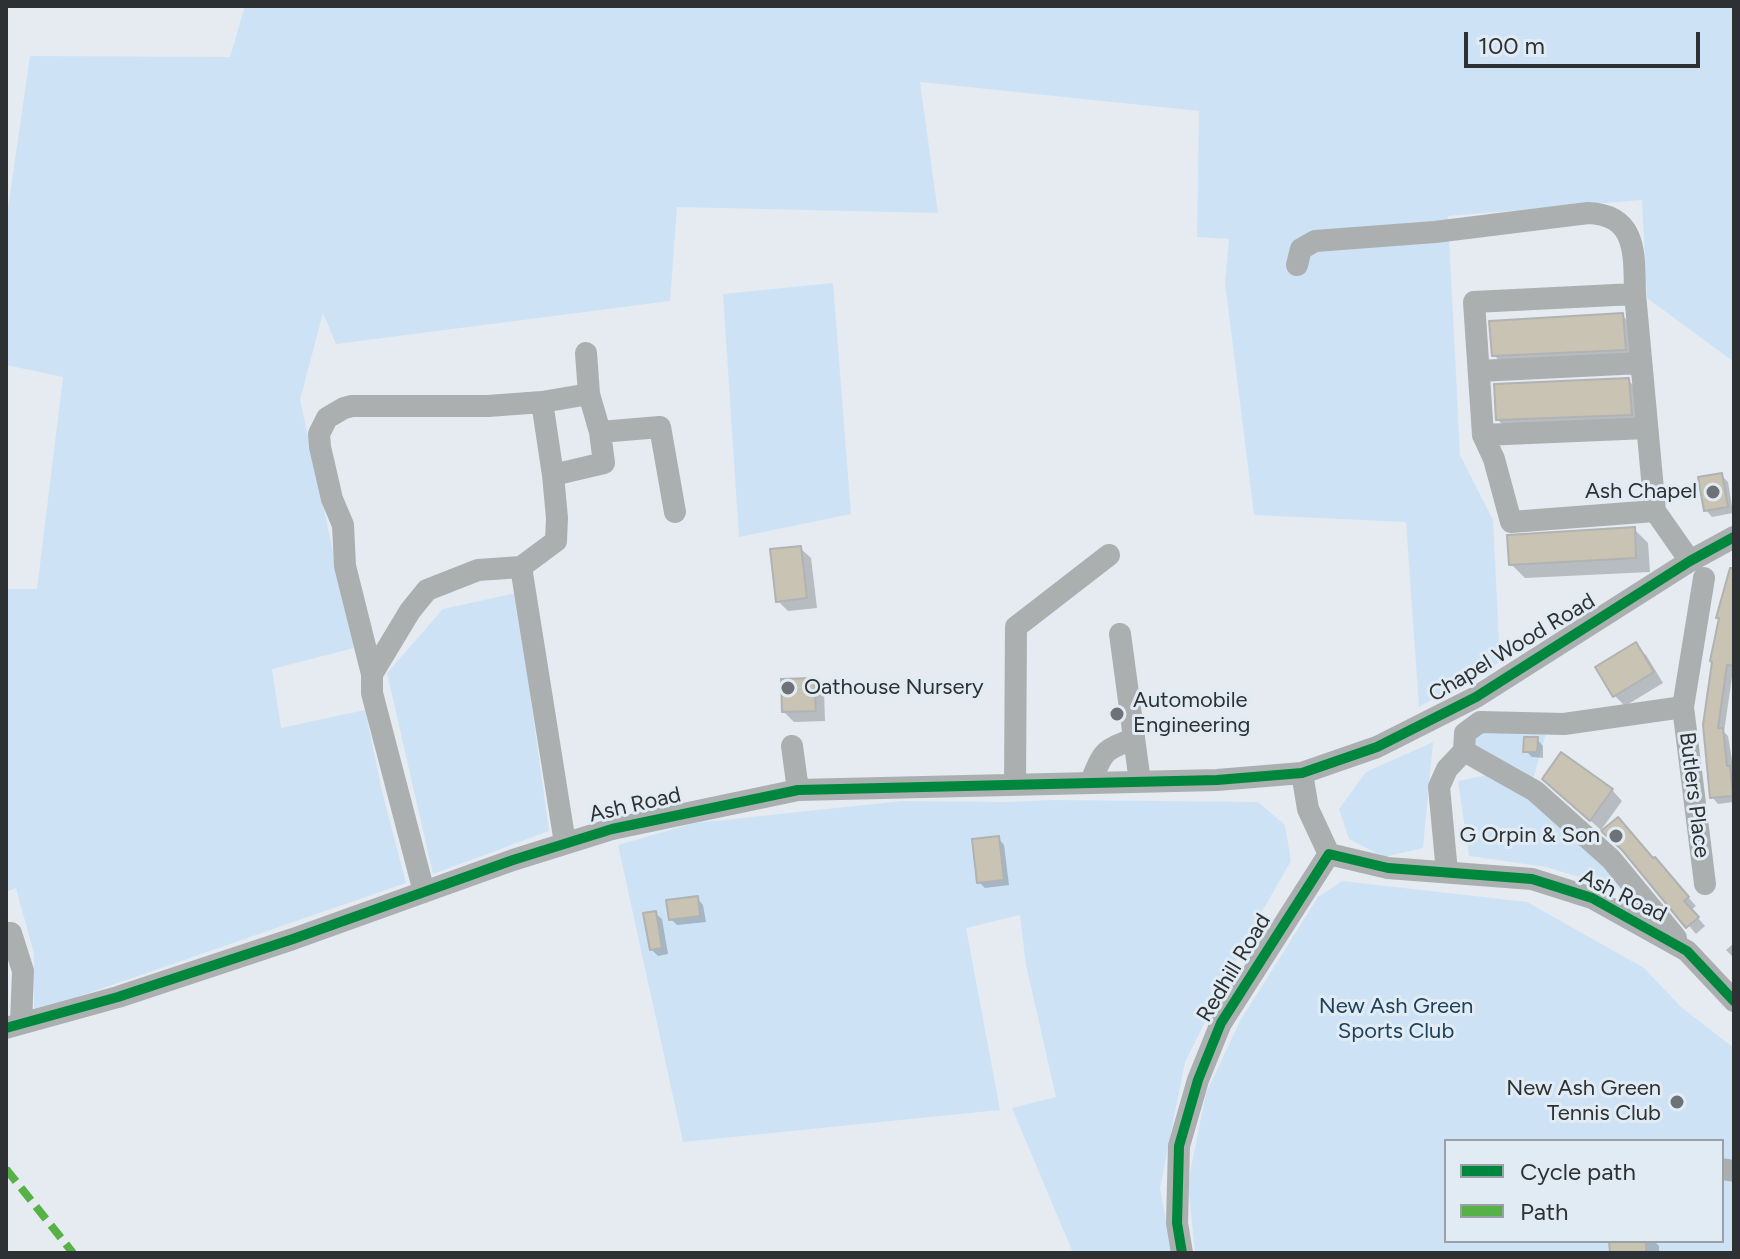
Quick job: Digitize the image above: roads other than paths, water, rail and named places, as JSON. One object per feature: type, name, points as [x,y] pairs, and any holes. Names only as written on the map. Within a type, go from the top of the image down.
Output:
[{"type":"street","points":[[1297,265],[1301,249],[1315,241],[1435,232],[1588,213],[1618,220],[1628,234],[1633,253],[1655,511],[1697,569]]},
{"type":"street","points":[[1635,294],[1474,302],[1483,435],[1494,459],[1511,522],[1655,511]]},
{"type":"street","points":[[553,475],[604,463],[600,432],[589,394],[586,353]]},
{"type":"street","points":[[1479,371],[1641,363]]},
{"type":"street","points":[[424,892],[372,693],[372,674],[347,578],[343,525],[332,499],[319,434],[334,412],[352,406],[488,406],[589,394]]},
{"type":"street","points":[[372,674],[410,611],[427,590],[478,570],[521,567],[556,541],[553,475],[542,402]]},
{"type":"street","points":[[600,432],[660,427],[675,512]]},
{"type":"street","points":[[1483,435],[1647,428]]},
{"type":"street","name":"Chapel Wood Road","points":[[1302,773],[1377,747],[1476,697],[1697,569],[1734,537]]},
{"type":"street","points":[[1015,784],[1016,627],[1109,555]]},
{"type":"street","points":[[521,567],[565,843]]},
{"type":"street","name":"Butlers Place","points":[[1697,569],[1683,707],[1705,884]]},
{"type":"street","points":[[1120,634],[1140,782]]},
{"type":"street","name":"Butlers Place","points":[[1464,751],[1465,733],[1480,722],[1564,724],[1683,707]]},
{"type":"street","points":[[1091,781],[1103,753],[1133,739]]},
{"type":"street","points":[[792,746],[798,790]]},
{"type":"street","points":[[1447,872],[1439,787],[1447,769],[1464,751]]},
{"type":"street","name":"Ash Road","points":[[1464,751],[1535,791],[1611,859],[1687,951],[1734,1001]]},
{"type":"street","points":[[1302,773],[1308,809],[1329,854]]},
{"type":"street","name":"Ash Road","points":[[13,1026],[118,997],[293,939],[565,843],[612,829],[798,790],[1217,780],[1302,773]]},
{"type":"street","name":"Ash Road","points":[[1329,854],[1388,868],[1532,879],[1592,898],[1687,951]]},
{"type":"street","name":"Redhill Road","points":[[1182,1253],[1177,1223],[1179,1146],[1198,1080],[1221,1023],[1329,854]]},
{"type":"street","points":[[6,933],[11,933],[23,971],[13,1026]]},
{"type":"place","name":"Ash Chapel","points":[[1713,492]]},
{"type":"place","name":"Oathouse Nursery","points":[[788,688]]},
{"type":"place","name":"Automobile Engineering","points":[[1117,714]]},
{"type":"place","name":"G Orpin & Son","points":[[1616,836]]},
{"type":"place","name":"New Ash Green Tennis Club","points":[[1677,1102]]},
{"type":"park label","name":"New Ash Green Sports Club","points":[[1396,1020]]}]
